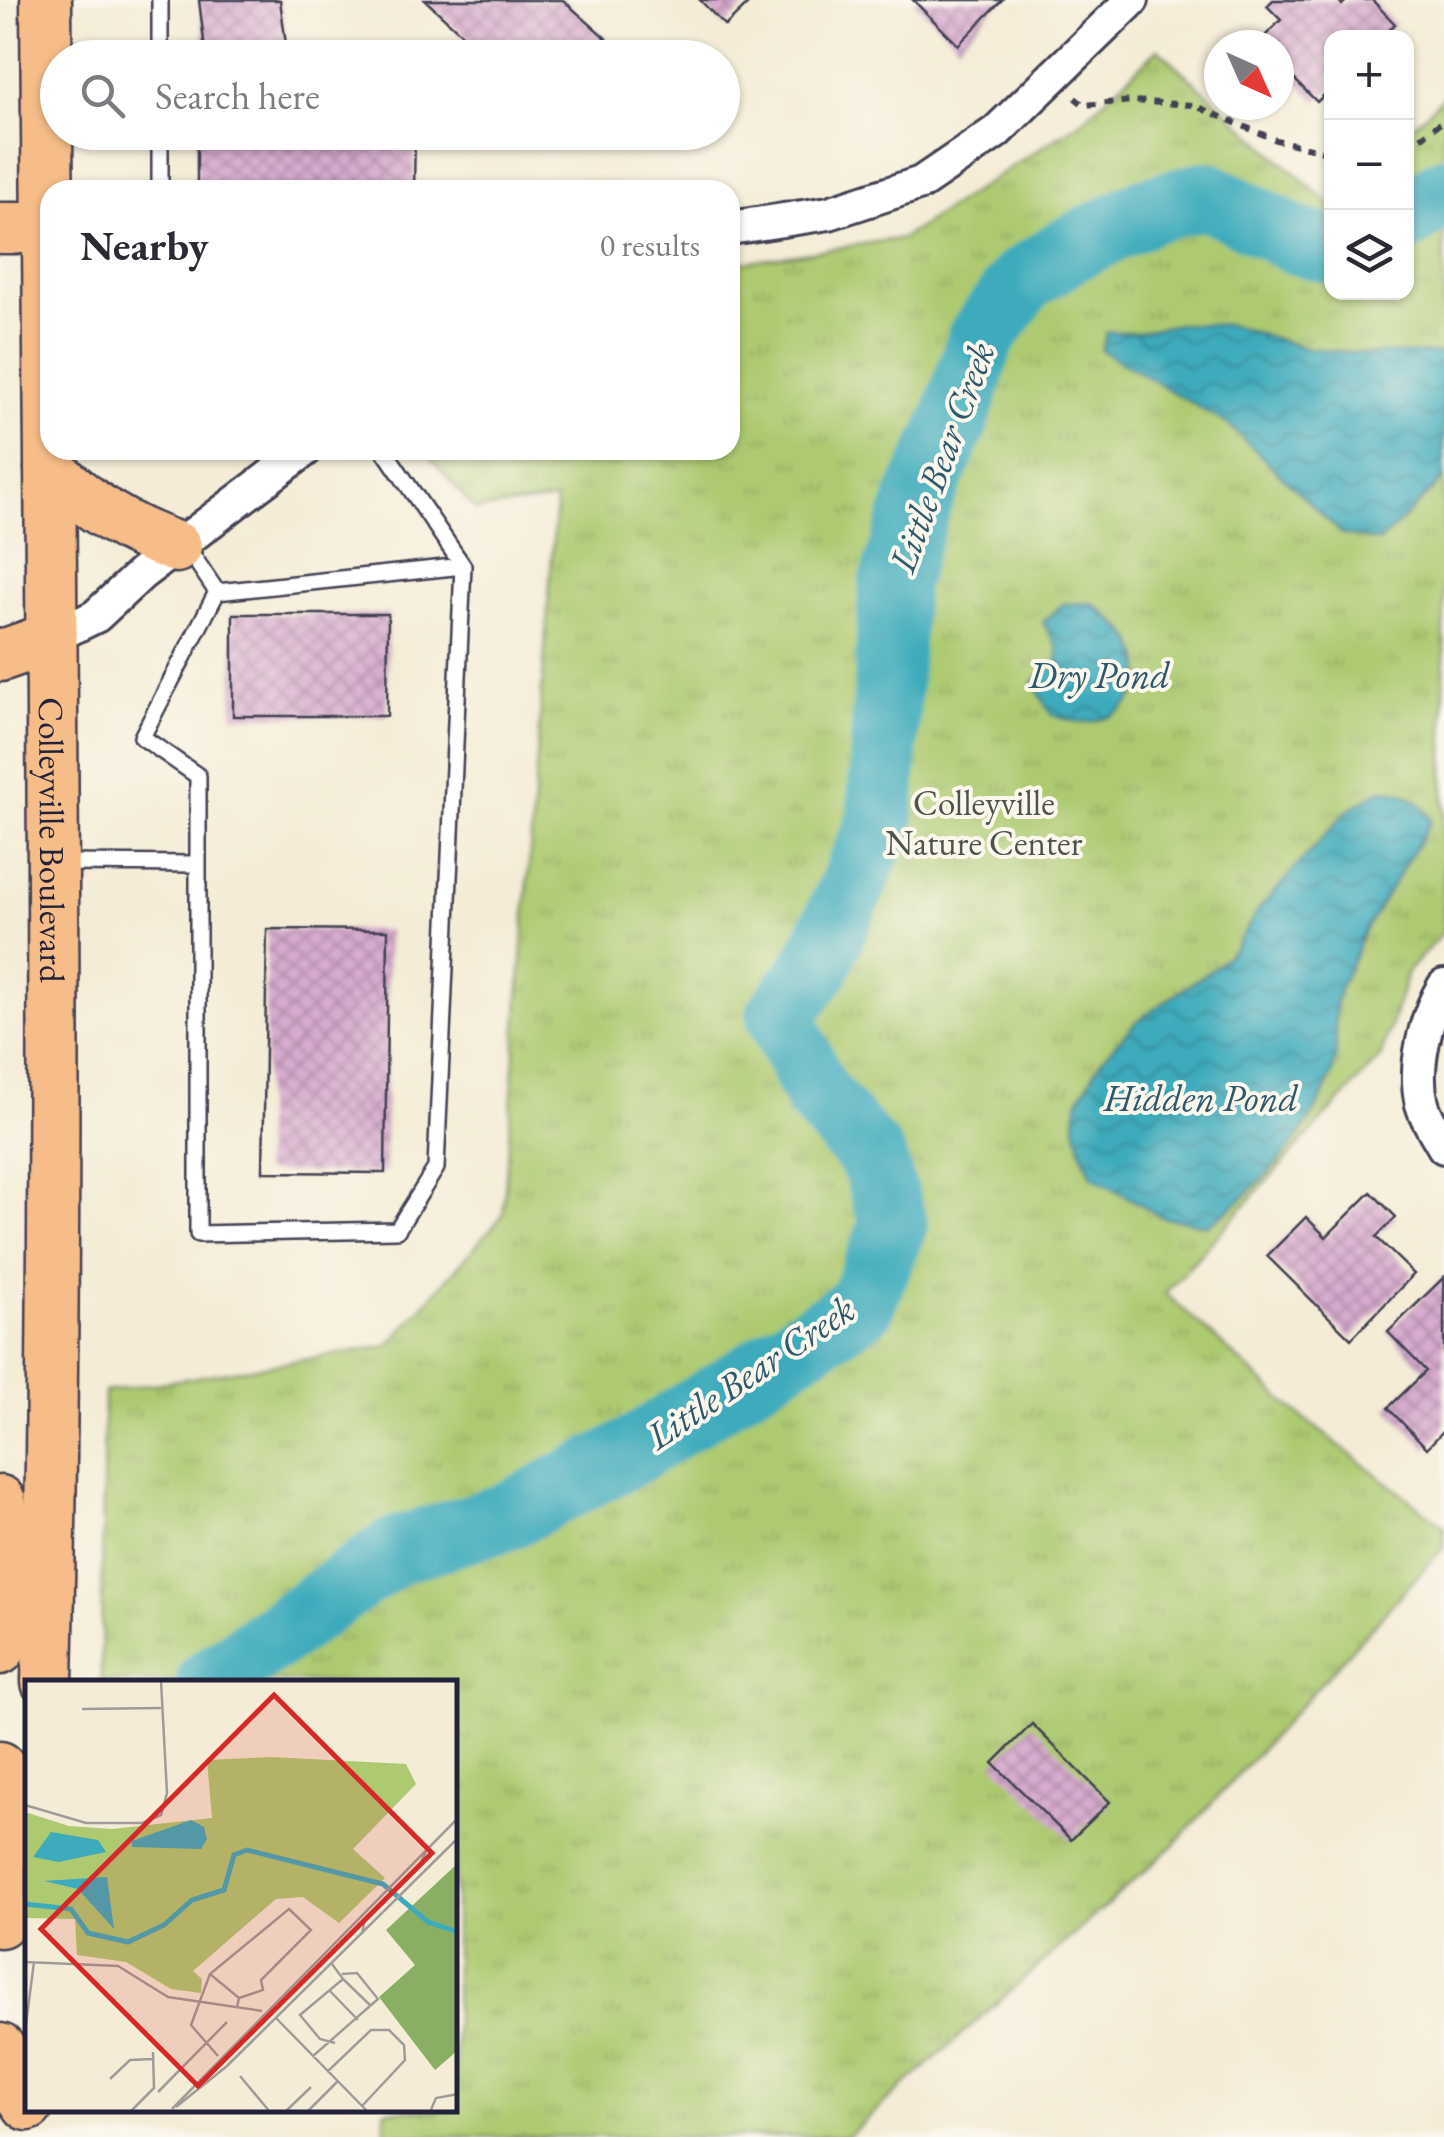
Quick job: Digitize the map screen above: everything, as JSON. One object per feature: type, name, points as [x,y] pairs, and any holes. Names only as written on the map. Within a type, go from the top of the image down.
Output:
[{"type":"main road","name":"Colleyville Boulevard","points":[[44,40],[46,0]]},
{"type":"main road","name":"Colleyville Boulevard","points":[[40,105],[33,228],[40,327]]},
{"type":"main road","name":"Colleyville Boulevard","points":[[47,1680],[19,1528],[52,863],[49,460]]},
{"type":"main road","points":[[50,469],[118,523],[180,545]]},
{"type":"main road","points":[[0,656],[52,638]]},
{"type":"main road","points":[[0,1649],[19,1528]]},
{"type":"main road","points":[[0,1767],[0,1922]]},
{"type":"street","points":[[740,227],[830,214],[920,183],[996,132],[1132,0]]},
{"type":"street","points":[[52,638],[96,616],[140,574],[292,460]]},
{"type":"street","points":[[1444,986],[1435,1001],[1418,1072],[1422,1106],[1444,1148]]},
{"type":"lane","points":[[160,0],[160,40]]},
{"type":"lane","points":[[160,150],[160,180]]},
{"type":"lane","points":[[217,592],[142,738],[198,776],[198,1234],[397,1230],[436,1168],[463,566],[391,460]]},
{"type":"lane","points":[[180,545],[217,592]]},
{"type":"lane","points":[[217,592],[463,566]]},
{"type":"lane","points":[[52,863],[198,864]]},
{"type":"path","points":[[1050,79],[1084,106],[1131,102],[1193,105],[1276,140],[1324,150]]},
{"type":"path","points":[[1414,141],[1444,120]]},
{"type":"green space","name":"Colleyville Nature Center","points":[[1158,49],[1204,91],[1204,120],[1236,120],[1324,199],[1324,300],[1414,300],[1414,124],[1444,96],[1444,931],[1408,971],[1381,1056],[1165,1293],[1297,1413],[1444,1526],[1444,1547],[1175,1844],[847,2137],[385,2137],[385,2112],[458,2112],[458,1680],[101,1680],[104,1392],[388,1346],[503,1215],[556,500],[475,510],[432,460],[740,460],[740,262],[903,238],[1083,120]]},
{"type":"water","points":[[1178,324],[1231,325],[1306,348],[1367,354],[1444,353],[1444,478],[1380,542],[1342,534],[1229,425],[1101,350],[1107,332],[1139,332]]},
{"type":"water","name":"Dry Pond","points":[[1093,603],[1133,641],[1141,671],[1134,697],[1125,707],[1099,720],[1079,722],[1052,715],[1033,683],[1044,671],[1058,667],[1058,648],[1043,622],[1063,604]]},
{"type":"water","name":"Hidden Pond","points":[[1382,789],[1412,798],[1431,821],[1359,941],[1341,984],[1331,1075],[1307,1125],[1248,1193],[1207,1225],[1162,1217],[1092,1176],[1075,1124],[1079,1099],[1102,1059],[1136,1022],[1215,967],[1235,948],[1258,910],[1346,812]]},
{"type":"building","points":[[199,0],[280,0],[285,40],[204,40]]},
{"type":"building","points":[[425,0],[563,0],[608,40],[468,40]]},
{"type":"building","points":[[700,0],[752,0],[725,26]]},
{"type":"building","points":[[913,0],[1002,0],[958,45]]},
{"type":"building","points":[[1273,0],[1338,0],[1342,5],[1347,0],[1372,0],[1395,24],[1389,30],[1324,30],[1324,95],[1317,102],[1294,79],[1294,30],[1271,30],[1281,20],[1267,6]]},
{"type":"building","points":[[197,150],[415,150],[414,180],[197,180]]},
{"type":"building","points":[[233,614],[388,614],[387,716],[233,716]]},
{"type":"building","points":[[267,929],[388,930],[385,1173],[263,1172]]},
{"type":"building","points":[[1371,1192],[1396,1217],[1376,1237],[1414,1274],[1351,1339],[1267,1256],[1306,1217],[1326,1237]]},
{"type":"building","points":[[1444,1277],[1444,1430],[1427,1448],[1388,1408],[1426,1371],[1388,1332]]},
{"type":"building","points":[[1032,1724],[1110,1802],[1071,1840],[993,1763]]},
{"type":"waterway","name":"Little Bear Creek","points":[[1414,212],[1444,191]]},
{"type":"waterway","name":"Little Bear Creek","points":[[213,1680],[395,1551],[506,1517],[635,1450],[860,1307],[894,1224],[872,1157],[816,1094],[780,1016],[816,968],[880,823],[893,582],[920,498],[955,421],[981,338],[1023,280],[1069,250],[1149,210],[1206,195],[1300,242],[1324,248]]}]
